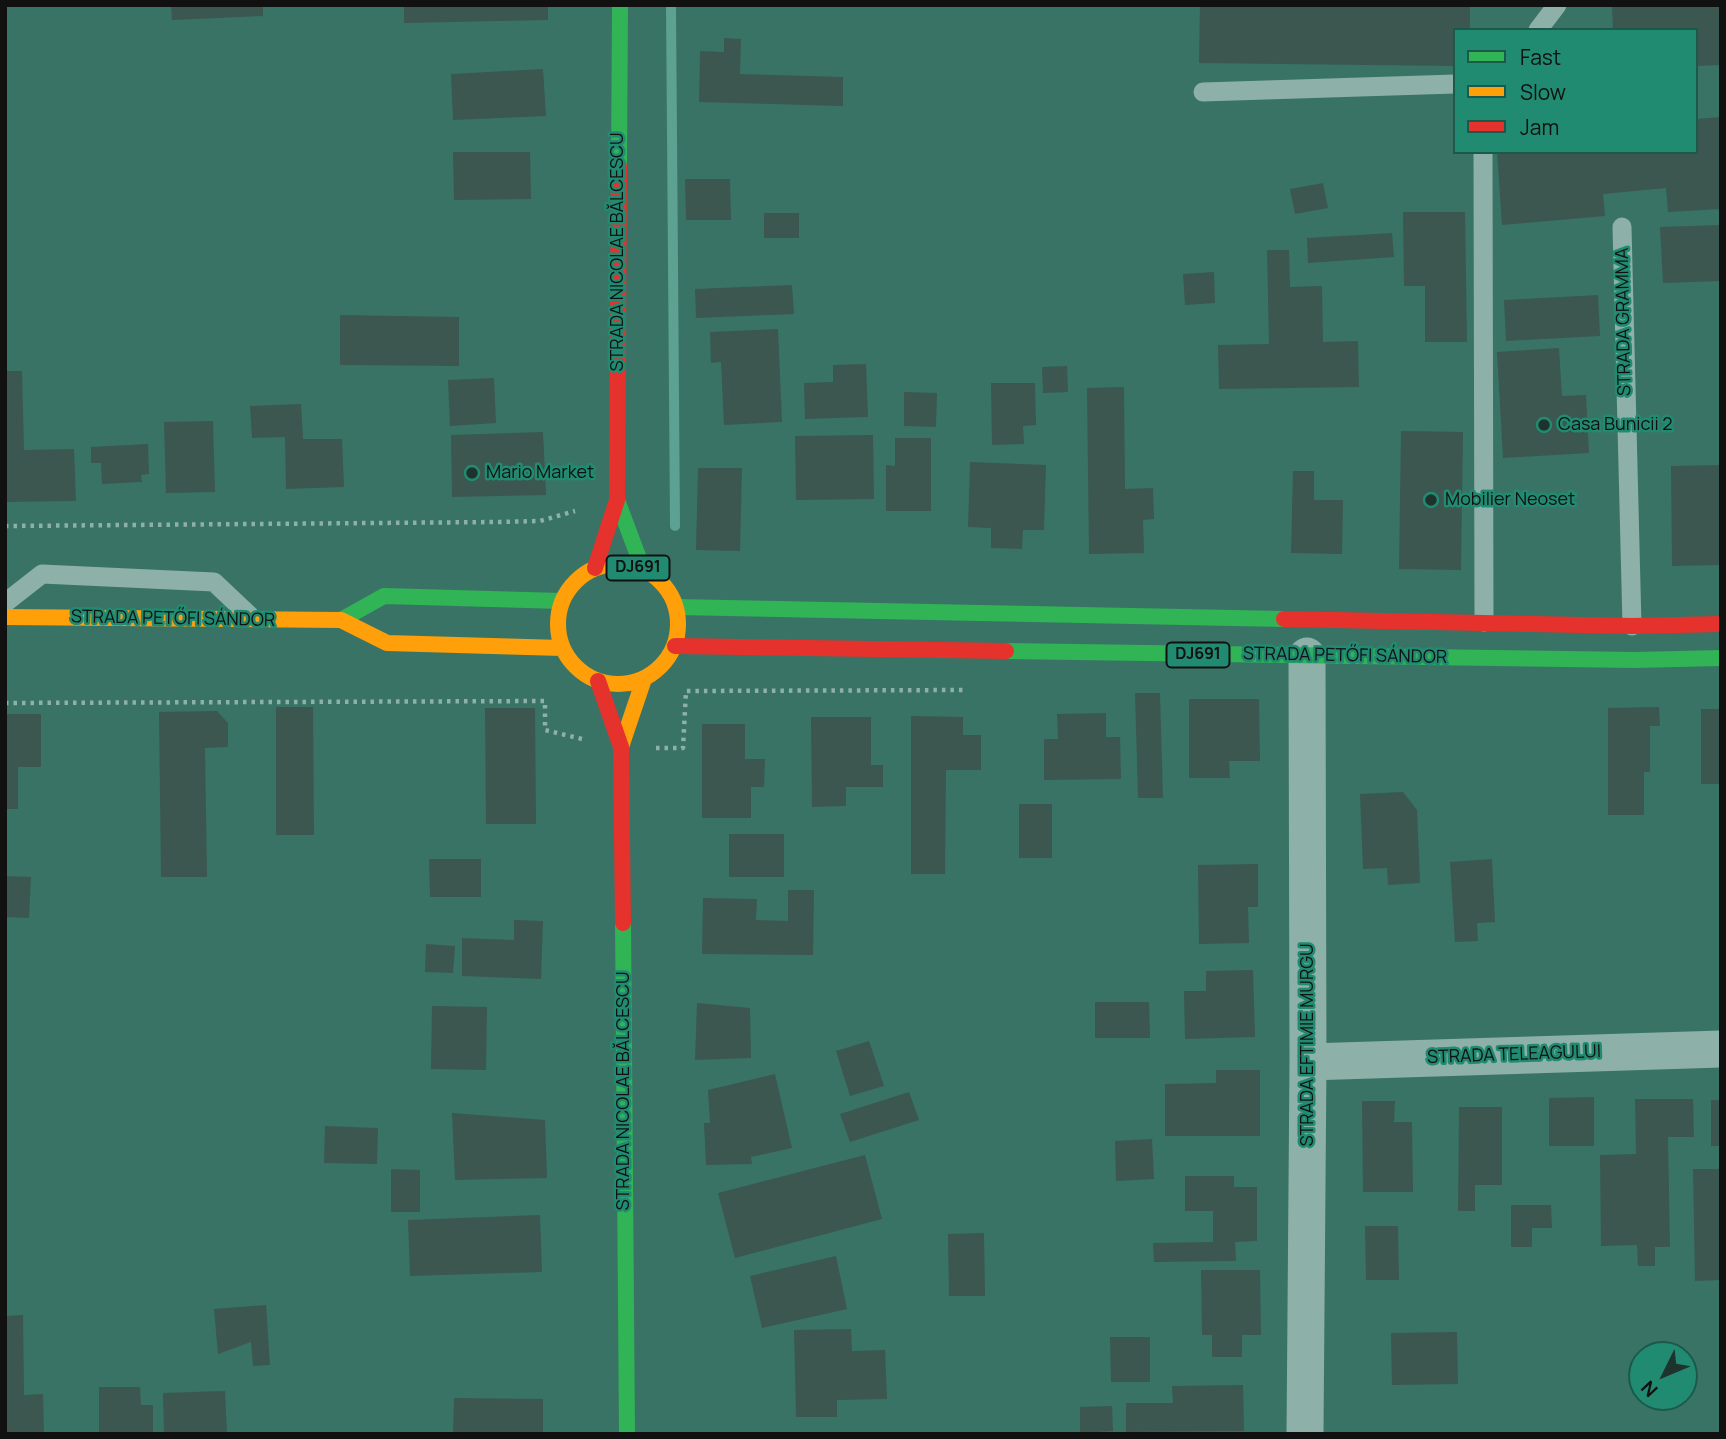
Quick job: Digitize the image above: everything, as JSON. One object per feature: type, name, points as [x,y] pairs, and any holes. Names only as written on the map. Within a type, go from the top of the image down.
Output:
[{"type":"main road","name":"STRADA NICOLAE BĂLCESCU","points":[[595,568],[617,500],[620,5]]},
{"type":"main road","name":"STRADA NICOLAE BĂLCESCU","points":[[617,500],[643,569]]},
{"type":"main road","name":"DJ691","points":[[562,601],[575,581],[595,568],[618,564],[643,569],[664,584],[676,607]]},
{"type":"main road","name":"STRADA PETŐFI SÁNDOR","points":[[341,620],[384,596],[562,601]]},
{"type":"main road","points":[[562,601],[558,624],[562,648],[577,668],[598,681],[622,684],[644,678],[662,665],[675,646],[679,627],[676,607]]},
{"type":"main road","name":"STRADA PETŐFI SÁNDOR","points":[[676,607],[1632,626],[1721,624]]},
{"type":"main road","name":"STRADA PETŐFI SÁNDOR","points":[[5,617],[341,620],[387,643],[562,648]]},
{"type":"main road","name":"STRADA PETŐFI SÁNDOR","points":[[675,646],[1634,660],[1721,657]]},
{"type":"main road","name":"STRADA NICOLAE BĂLCESCU","points":[[621,747],[644,678]]},
{"type":"main road","name":"STRADA NICOLAE BĂLCESCU","points":[[598,681],[621,747],[627,1434]]},
{"type":"street","name":"STRADA EFTIMIE MURGU","points":[[1305,1434],[1307,656]]},
{"type":"street","name":"STRADA TELEAGULUI","points":[[1308,1062],[1721,1049]]},
{"type":"lane","points":[[1540,28],[1557,5]]},
{"type":"lane","points":[[1203,92],[1453,84]]},
{"type":"lane","points":[[1483,154],[1484,622]]},
{"type":"lane","name":"STRADA GRAMMA","points":[[1622,227],[1632,626]]},
{"type":"lane","points":[[5,603],[42,574],[214,582],[253,620]]},
{"type":"path","points":[[5,526],[540,521],[617,500]]},
{"type":"path","points":[[5,703],[545,701],[545,730],[621,747],[683,748],[686,691],[978,690]]},
{"type":"building","points":[[171,5],[263,5],[263,16],[172,20]]},
{"type":"building","points":[[404,5],[548,5],[548,20],[404,23]]},
{"type":"building","points":[[1200,5],[1470,5],[1470,28],[1453,28],[1453,66],[1199,63]]},
{"type":"building","points":[[1612,5],[1721,5],[1721,65],[1698,66],[1698,28],[1613,28]]},
{"type":"building","points":[[724,38],[741,39],[740,74],[843,77],[843,106],[699,102],[700,51],[724,52]]},
{"type":"building","points":[[543,69],[546,116],[453,120],[451,74]]},
{"type":"building","points":[[1721,117],[1721,209],[1668,212],[1666,188],[1603,194],[1605,216],[1502,225],[1497,154],[1698,154],[1698,119]]},
{"type":"building","points":[[453,152],[530,152],[531,199],[454,200]]},
{"type":"building","points":[[685,179],[730,179],[731,220],[686,220]]},
{"type":"building","points":[[1323,183],[1328,208],[1295,214],[1290,189]]},
{"type":"building","points":[[1403,212],[1465,212],[1467,342],[1425,342],[1425,286],[1404,286]]},
{"type":"building","points":[[764,213],[799,213],[799,238],[764,238]]},
{"type":"building","points":[[1721,225],[1721,281],[1663,283],[1660,227]]},
{"type":"building","points":[[1392,233],[1394,257],[1308,263],[1307,238]]},
{"type":"building","points":[[1267,250],[1289,250],[1290,287],[1322,286],[1323,342],[1358,341],[1359,387],[1219,389],[1218,345],[1269,344]]},
{"type":"building","points":[[1214,272],[1215,303],[1185,305],[1183,274]]},
{"type":"building","points":[[792,285],[794,314],[696,318],[695,289]]},
{"type":"building","points":[[1598,295],[1600,336],[1506,341],[1504,300]]},
{"type":"building","points":[[340,315],[459,317],[459,366],[340,365]]},
{"type":"building","points":[[778,329],[782,422],[724,425],[721,362],[711,363],[710,332]]},
{"type":"building","name":"Casa Bunicii 2","points":[[1559,348],[1562,396],[1586,395],[1589,453],[1503,458],[1497,352]]},
{"type":"building","points":[[866,364],[868,417],[805,419],[804,383],[833,382],[833,365]]},
{"type":"building","points":[[1067,366],[1068,392],[1043,393],[1042,367]]},
{"type":"building","points":[[5,371],[22,371],[24,450],[74,449],[76,501],[5,502]]},
{"type":"building","points":[[494,378],[496,423],[450,426],[448,380]]},
{"type":"building","points":[[991,383],[1035,383],[1036,425],[1023,426],[1024,444],[992,445]]},
{"type":"building","points":[[1124,387],[1125,489],[1153,488],[1154,519],[1143,520],[1144,553],[1089,554],[1087,388]]},
{"type":"building","points":[[904,392],[937,393],[936,427],[904,426]]},
{"type":"building","points":[[301,404],[303,439],[342,439],[344,487],[286,489],[285,437],[252,438],[250,406]]},
{"type":"building","points":[[213,421],[215,492],[166,493],[164,422]]},
{"type":"building","name":"Mobilier Neoset","points":[[1401,431],[1463,432],[1461,570],[1399,569]]},
{"type":"building","points":[[543,432],[546,495],[452,497],[451,435]]},
{"type":"building","points":[[873,435],[874,499],[796,500],[795,436]]},
{"type":"building","points":[[895,438],[931,438],[931,511],[886,511],[886,465],[895,466]]},
{"type":"building","points":[[148,444],[149,474],[141,475],[142,482],[102,484],[101,463],[91,463],[91,447]]},
{"type":"building","points":[[970,462],[1046,465],[1044,530],[1023,530],[1022,549],[991,548],[991,528],[968,527]]},
{"type":"building","points":[[1721,465],[1721,565],[1672,566],[1671,466]]},
{"type":"building","points":[[698,468],[742,468],[740,551],[696,550]]},
{"type":"building","points":[[1293,471],[1314,471],[1314,500],[1343,500],[1342,554],[1291,553]]},
{"type":"building","points":[[1135,693],[1160,693],[1163,798],[1138,798]]},
{"type":"building","points":[[1189,699],[1259,699],[1260,761],[1229,761],[1230,778],[1189,778]]},
{"type":"building","points":[[276,707],[313,707],[314,835],[276,835]]},
{"type":"building","points":[[1659,707],[1660,726],[1650,726],[1650,772],[1644,772],[1644,815],[1608,815],[1608,708]]},
{"type":"building","points":[[485,708],[535,708],[536,824],[486,824]]},
{"type":"building","points":[[1701,709],[1721,709],[1720,784],[1701,784]]},
{"type":"building","points":[[217,711],[228,723],[228,747],[205,748],[207,877],[161,877],[159,712]]},
{"type":"building","points":[[1106,713],[1106,737],[1120,737],[1121,779],[1044,780],[1044,739],[1058,739],[1057,714]]},
{"type":"building","points":[[5,714],[41,714],[41,767],[18,767],[18,809],[5,809]]},
{"type":"building","points":[[911,716],[963,717],[963,735],[981,735],[981,770],[946,770],[945,874],[911,874]]},
{"type":"building","points":[[811,717],[871,717],[871,765],[883,765],[883,787],[846,787],[846,806],[812,807]]},
{"type":"building","points":[[702,724],[745,724],[745,759],[765,759],[764,787],[751,787],[751,818],[702,818]]},
{"type":"building","points":[[1403,792],[1417,810],[1420,883],[1388,885],[1387,868],[1363,869],[1360,794]]},
{"type":"building","points":[[1019,804],[1052,804],[1052,858],[1019,858]]},
{"type":"building","points":[[729,834],[784,834],[784,877],[729,877]]},
{"type":"building","points":[[429,859],[481,859],[481,897],[430,897]]},
{"type":"building","points":[[1492,859],[1495,922],[1477,923],[1478,941],[1455,942],[1450,862]]},
{"type":"building","points":[[1258,864],[1258,907],[1248,907],[1249,943],[1199,944],[1198,865]]},
{"type":"building","points":[[5,876],[31,877],[29,918],[5,917]]},
{"type":"building","points":[[788,890],[814,890],[813,955],[702,954],[703,898],[757,899],[756,920],[788,921]]},
{"type":"building","points":[[514,920],[543,921],[541,979],[462,976],[462,938],[514,940]]},
{"type":"building","points":[[426,944],[455,946],[453,973],[425,972]]},
{"type":"building","points":[[1253,970],[1255,1037],[1185,1039],[1184,991],[1206,991],[1206,971]]},
{"type":"building","points":[[1095,1002],[1149,1002],[1150,1038],[1095,1038]]},
{"type":"building","points":[[697,1003],[750,1008],[751,1058],[695,1060]]},
{"type":"building","points":[[432,1006],[487,1007],[486,1070],[431,1069]]},
{"type":"building","points":[[869,1041],[884,1086],[850,1096],[836,1051]]},
{"type":"building","points":[[1216,1070],[1260,1070],[1260,1136],[1165,1136],[1165,1084],[1216,1083]]},
{"type":"building","points":[[775,1074],[792,1148],[751,1157],[752,1164],[706,1165],[704,1123],[710,1123],[708,1090]]},
{"type":"building","points":[[909,1092],[919,1120],[850,1142],[840,1114]]},
{"type":"building","points":[[1594,1097],[1594,1146],[1549,1146],[1549,1098]]},
{"type":"building","points":[[1635,1099],[1693,1099],[1694,1137],[1668,1137],[1670,1247],[1655,1247],[1655,1266],[1638,1266],[1637,1245],[1601,1246],[1600,1155],[1636,1154]]},
{"type":"building","points":[[1711,1100],[1721,1100],[1721,1146],[1711,1146]]},
{"type":"building","points":[[1362,1101],[1395,1101],[1394,1122],[1412,1122],[1413,1192],[1363,1192]]},
{"type":"building","points":[[1459,1107],[1502,1107],[1502,1185],[1475,1185],[1475,1211],[1458,1211]]},
{"type":"building","points":[[452,1113],[545,1120],[547,1178],[455,1180]]},
{"type":"building","points":[[325,1126],[378,1128],[377,1164],[324,1163]]},
{"type":"building","points":[[1152,1139],[1154,1179],[1116,1181],[1115,1141]]},
{"type":"building","points":[[865,1155],[882,1219],[735,1258],[718,1193]]},
{"type":"building","points":[[391,1169],[420,1170],[420,1212],[391,1212]]},
{"type":"building","points":[[1693,1169],[1721,1169],[1721,1280],[1695,1281]]},
{"type":"building","points":[[1185,1176],[1234,1176],[1234,1187],[1257,1187],[1257,1241],[1235,1242],[1236,1261],[1154,1262],[1153,1243],[1213,1242],[1213,1211],[1185,1211]]},
{"type":"building","points":[[1511,1205],[1551,1205],[1552,1228],[1532,1228],[1532,1247],[1511,1247]]},
{"type":"building","points":[[540,1215],[542,1272],[410,1276],[408,1220]]},
{"type":"building","points":[[1365,1226],[1398,1226],[1399,1280],[1366,1280]]},
{"type":"building","points":[[984,1233],[985,1296],[949,1296],[948,1234]]},
{"type":"building","points":[[836,1256],[847,1309],[762,1328],[750,1276]]},
{"type":"building","points":[[1201,1270],[1260,1270],[1261,1335],[1242,1335],[1242,1357],[1212,1357],[1212,1335],[1202,1335]]},
{"type":"building","points":[[266,1305],[270,1365],[253,1366],[251,1342],[218,1354],[214,1309]]},
{"type":"building","points":[[23,1315],[24,1395],[43,1394],[44,1434],[5,1434],[5,1316]]},
{"type":"building","points":[[851,1329],[852,1351],[885,1350],[887,1399],[837,1400],[837,1417],[796,1417],[794,1330]]},
{"type":"building","points":[[1457,1332],[1458,1384],[1392,1385],[1391,1333]]},
{"type":"building","points":[[1110,1337],[1150,1337],[1150,1382],[1111,1382]]},
{"type":"building","points":[[1243,1385],[1244,1431],[1126,1432],[1126,1403],[1173,1403],[1172,1386]]},
{"type":"building","points":[[99,1387],[140,1387],[141,1405],[153,1405],[153,1434],[99,1434]]},
{"type":"building","points":[[225,1391],[227,1434],[164,1434],[163,1393]]},
{"type":"building","points":[[454,1398],[543,1399],[543,1434],[453,1434]]},
{"type":"building","points":[[1112,1406],[1113,1431],[1080,1433],[1080,1407]]},
{"type":"waterway","points":[[671,5],[675,526]]},
{"type":"traffic: fast","points":[[619,166],[620,5]]},
{"type":"traffic: fast","points":[[617,500],[643,569]]},
{"type":"traffic: fast","points":[[341,620],[384,596],[562,601]]},
{"type":"traffic: fast","points":[[676,607],[1284,619]]},
{"type":"traffic: fast","points":[[1006,651],[1634,660],[1721,658]]},
{"type":"traffic: fast","points":[[623,923],[627,1434]]},
{"type":"traffic: slow","points":[[618,564],[641,569],[660,582],[673,601],[678,624],[673,647],[660,666],[641,679],[618,684],[595,679],[576,666],[563,647],[558,624],[563,601],[576,582],[595,569],[618,564]]},
{"type":"traffic: slow","points":[[5,617],[341,620],[387,643],[562,648]]},
{"type":"traffic: slow","points":[[621,747],[644,679]]},
{"type":"traffic: jam","points":[[595,568],[617,500],[619,166]]},
{"type":"traffic: jam","points":[[1284,619],[1632,626],[1721,624]]},
{"type":"traffic: jam","points":[[675,646],[1006,651]]},
{"type":"traffic: jam","points":[[598,681],[621,747],[623,923]]},
{"type":"place","name":"Casa Bunicii 2","points":[[1544,425]]},
{"type":"place","name":"Mario Market","points":[[472,473]]},
{"type":"place","name":"Mobilier Neoset","points":[[1431,500]]}]
